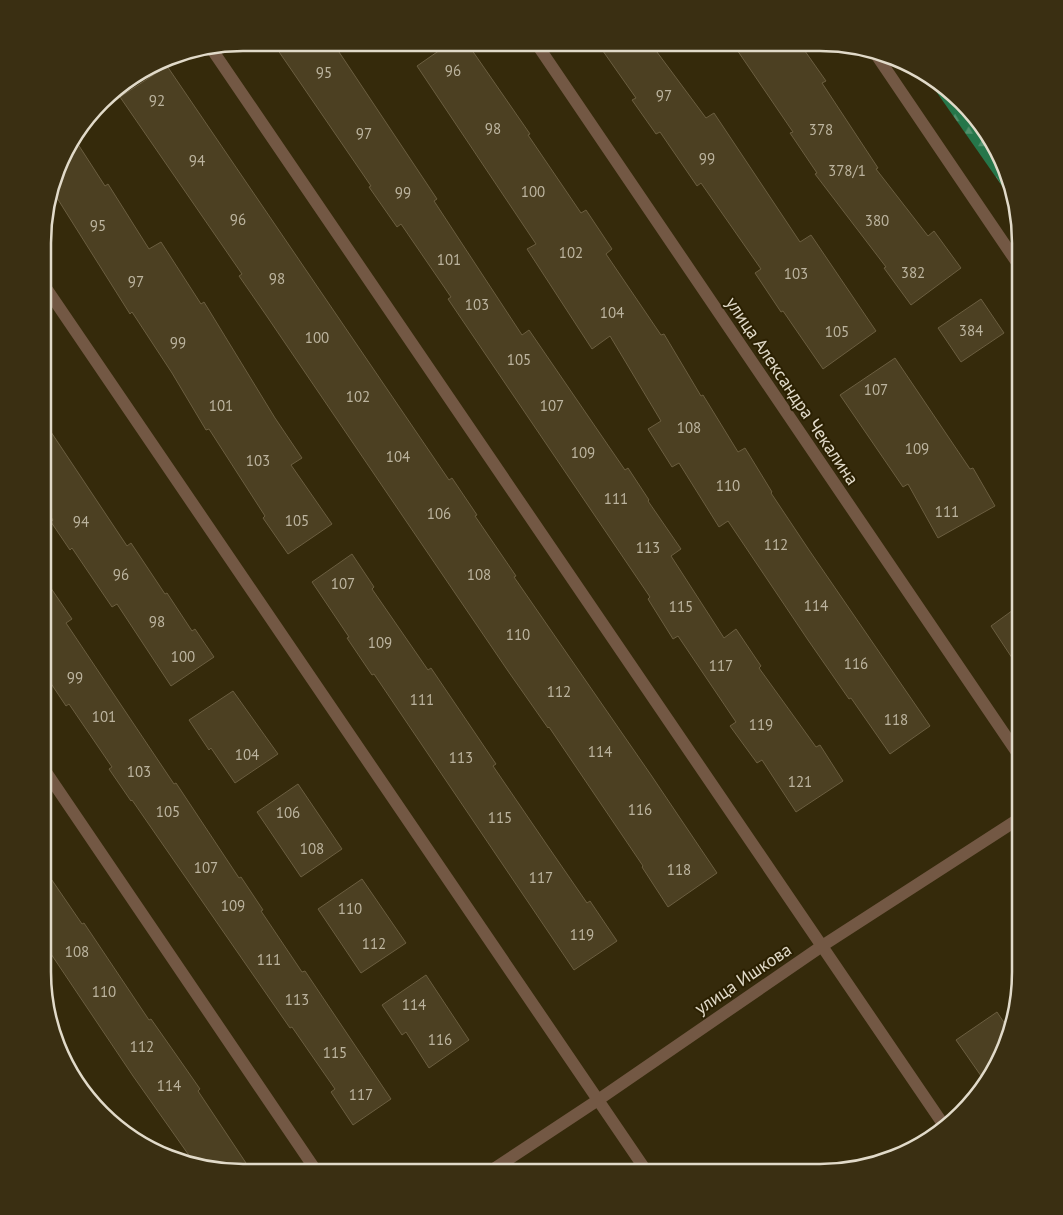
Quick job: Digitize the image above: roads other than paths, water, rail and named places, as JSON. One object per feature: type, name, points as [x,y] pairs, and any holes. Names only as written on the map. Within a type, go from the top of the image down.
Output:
[{"type":"street","name":"улица Александра Чекалина","points":[[541,51],[1012,746]]},
{"type":"street","points":[[214,54],[941,1121]]},
{"type":"street","points":[[880,61],[1012,255]]},
{"type":"street","points":[[51,295],[642,1164]]},
{"type":"street","points":[[51,779],[312,1164]]},
{"type":"street","name":"улица Ишкова","points":[[501,1164],[598,1100],[822,946],[1012,823]]}]
